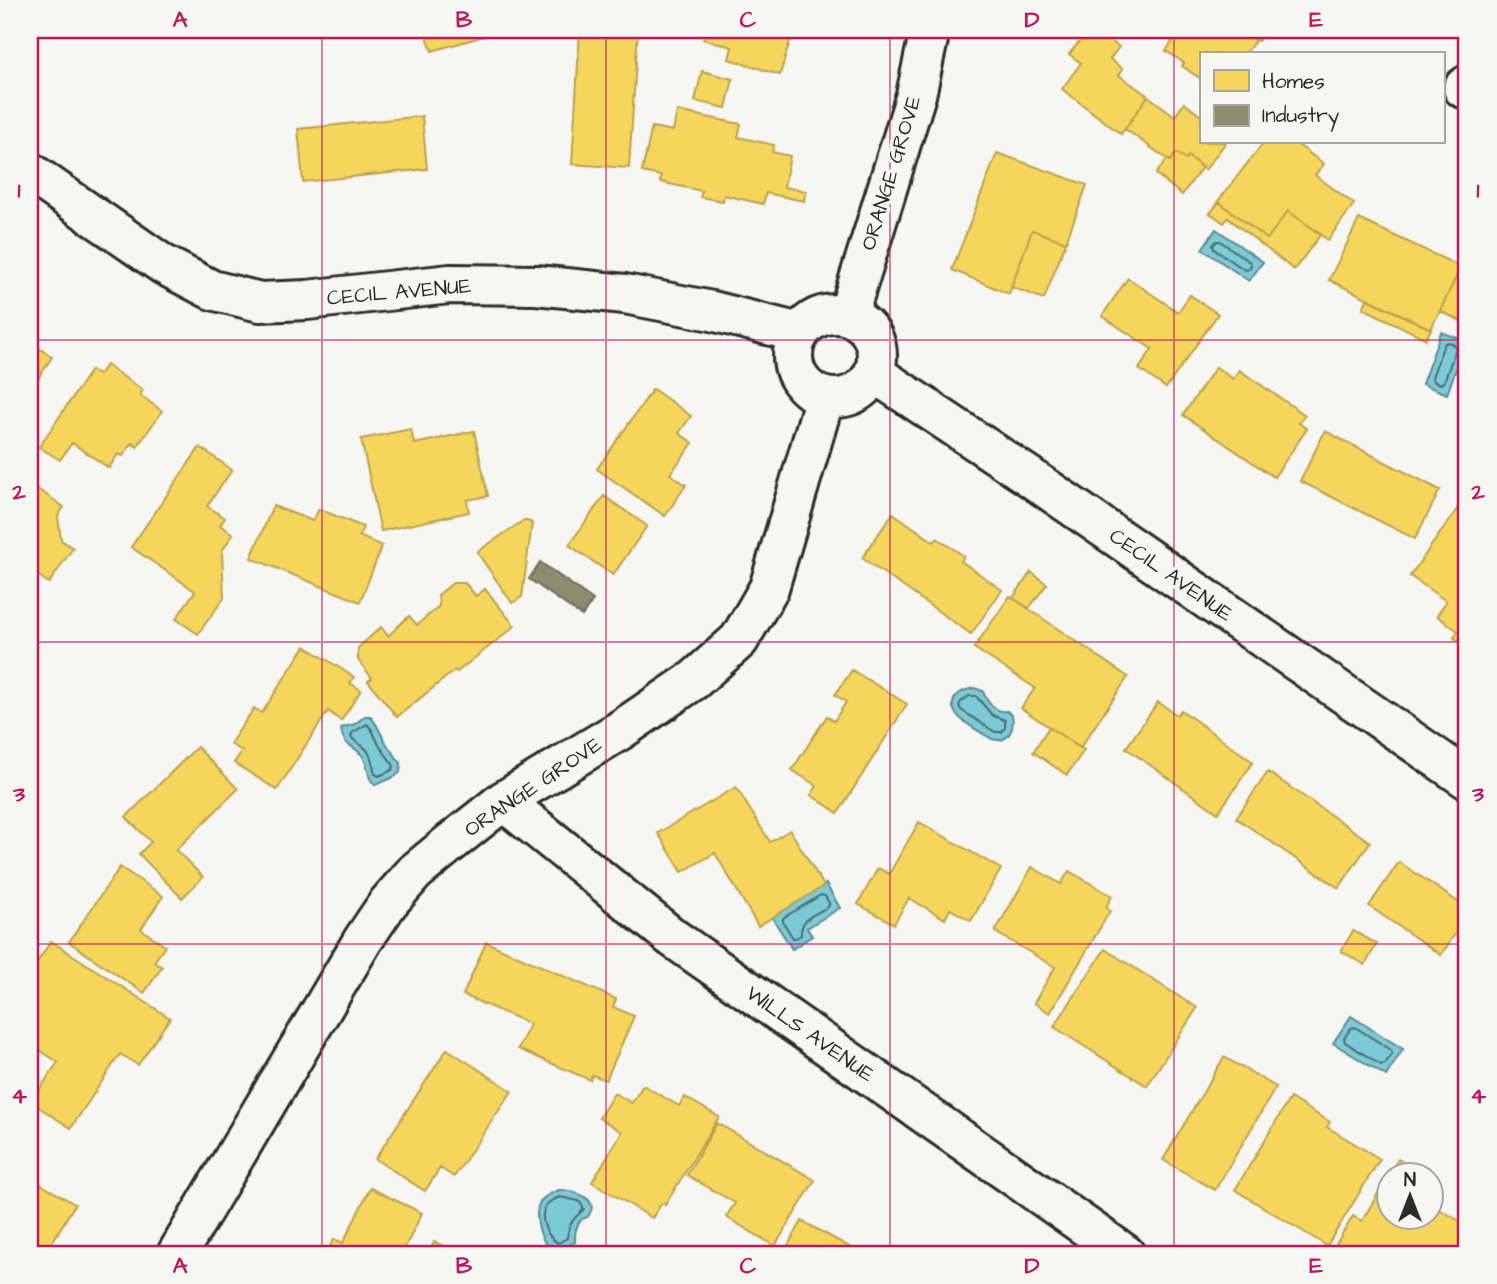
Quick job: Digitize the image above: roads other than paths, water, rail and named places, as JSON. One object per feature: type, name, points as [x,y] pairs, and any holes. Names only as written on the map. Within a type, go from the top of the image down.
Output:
[{"type":"street","name":"ORANGE GROVE","points":[[848,315],[916,95],[930,30]]},
{"type":"street","name":"CECIL AVENUE","points":[[30,172],[164,265],[212,290],[260,302],[307,300],[450,284],[536,285],[637,296],[800,333]]},
{"type":"street","points":[[834,313],[861,321],[870,331],[876,345],[878,359],[874,373],[866,385],[854,394],[840,398],[825,397],[813,392],[795,372],[794,345],[800,333],[808,323],[834,313]]},
{"type":"street","name":"CECIL AVENUE","points":[[874,373],[1039,483],[1467,779]]},
{"type":"street","name":"ORANGE GROVE","points":[[177,1254],[362,940],[388,903],[415,872],[503,801],[619,731],[694,680],[739,640],[769,587],[825,397]]},
{"type":"street","name":"WILLS AVENUE","points":[[503,801],[673,938],[1125,1254]]},
{"type":"water","points":[[1216,229],[1263,262],[1249,281],[1202,249]]},
{"type":"water","points":[[1441,332],[1466,341],[1447,394],[1422,384]]},
{"type":"water","points":[[974,688],[983,691],[986,699],[995,708],[1012,715],[1011,730],[1006,737],[992,739],[956,714],[953,703],[958,694]]},
{"type":"water","points":[[365,716],[370,716],[401,763],[400,772],[396,776],[375,785],[364,758],[346,742],[341,728],[355,724]]},
{"type":"water","points":[[826,884],[840,908],[807,928],[812,936],[792,949],[772,917]]},
{"type":"water","points":[[1351,1016],[1403,1049],[1386,1076],[1333,1043]]},
{"type":"water","points":[[559,1190],[582,1196],[592,1207],[588,1217],[578,1225],[575,1242],[566,1248],[553,1250],[543,1240],[537,1215],[540,1202]]}]
